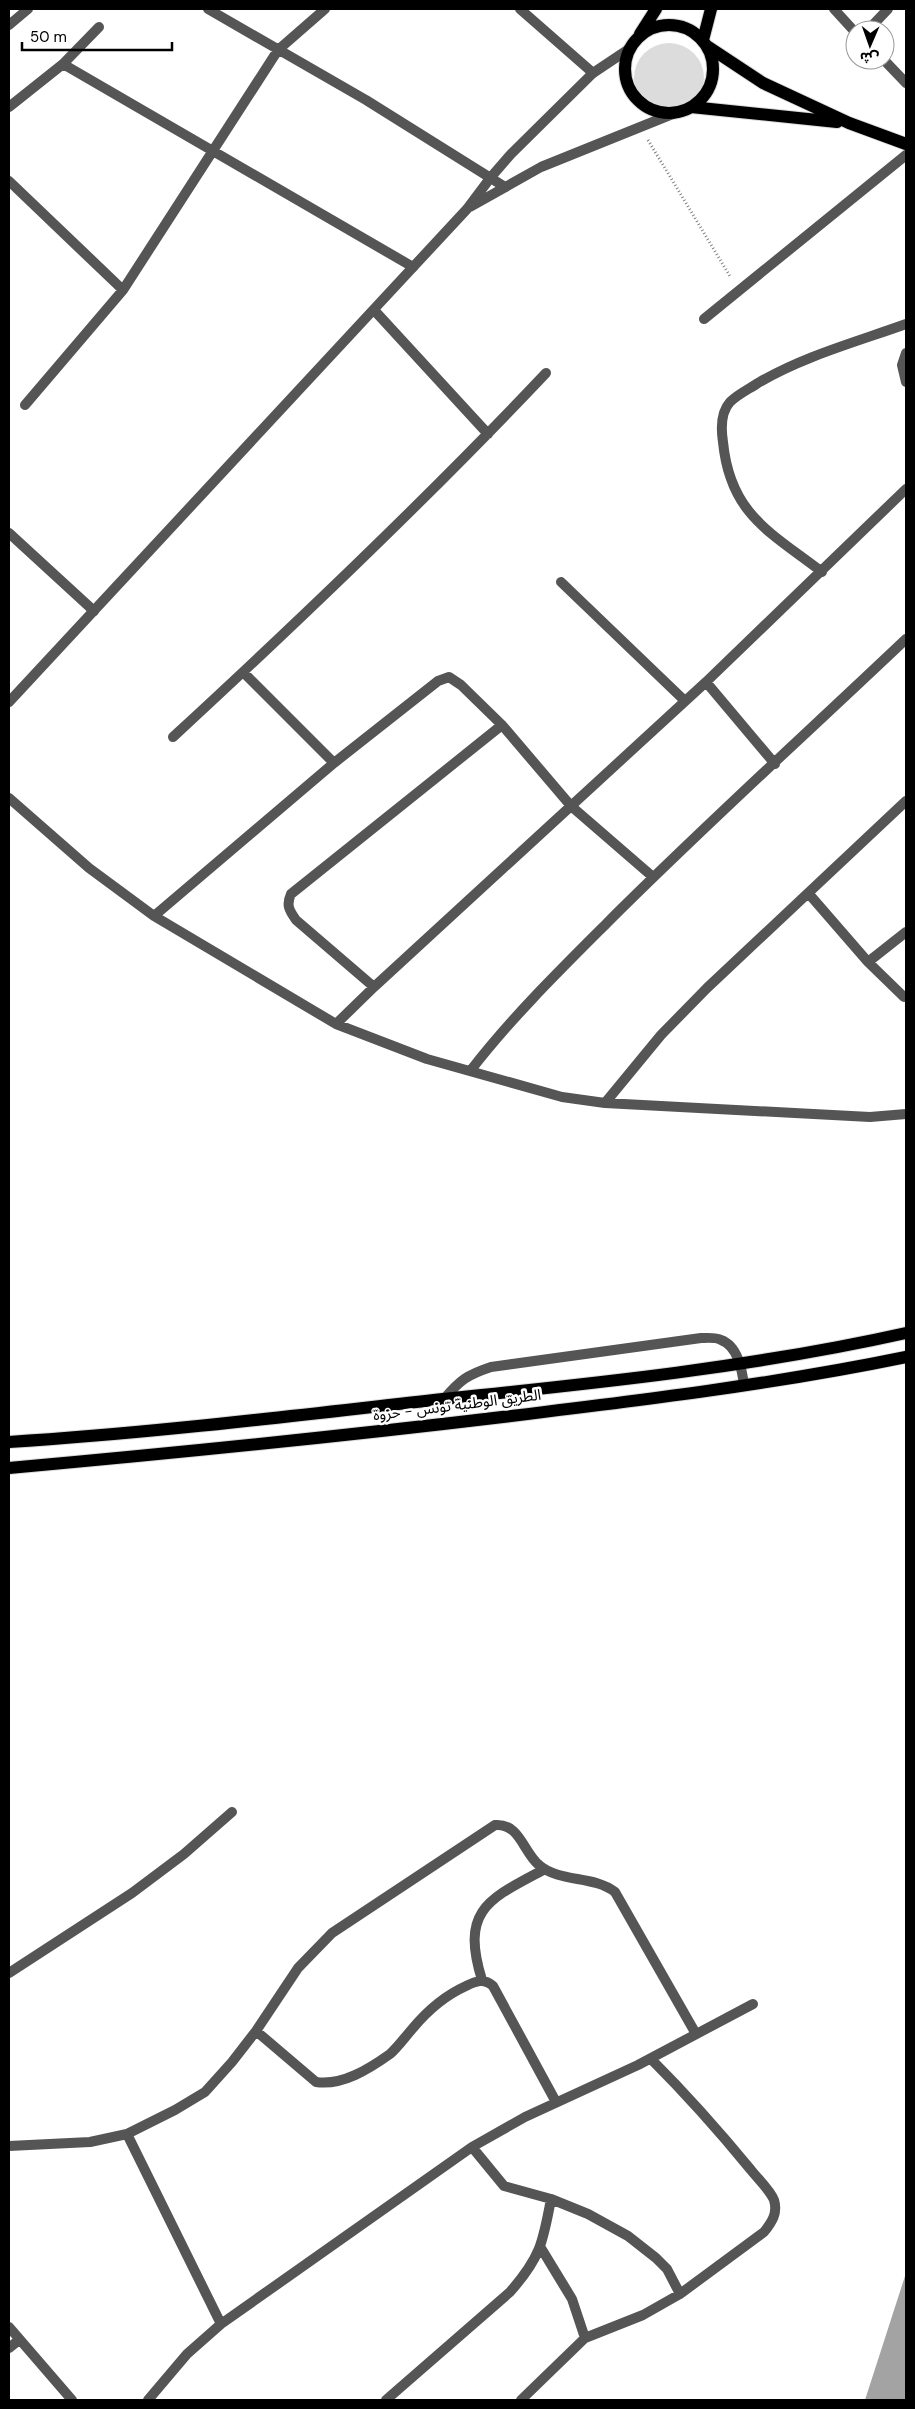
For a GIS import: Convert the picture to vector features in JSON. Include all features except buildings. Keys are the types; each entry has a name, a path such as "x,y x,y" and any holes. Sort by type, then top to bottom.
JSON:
{"main road":[{"path":"656,9 639,36 628,49 624,62 625,76 629,89 637,100 648,108 661,113 675,113 691,107 702,98 710,86 713,73 712,59 705,43 711,9"},
{"path":"639,36 654,27 672,24 683,27 763,83 849,123 906,144"},
{"path":"691,107 849,123"},
{"name":"الطريق الوطنية تونس - حزوة","path":"9,1442 155,1431 663,1376 804,1353 906,1333"},
{"name":"الطريق الوطنية تونس - حزوة","path":"9,1468 284,1442 696,1394 906,1358"},
{"path":"342,1411 346,1434"}],"street":[{"path":"9,25 28,9"},
{"path":"208,9 366,100 505,188"},
{"path":"25,405 122,290 278,50 325,9"},
{"path":"520,9 593,73"},
{"path":"834,9 845,21"},
{"path":"878,20 888,9"},
{"path":"9,107 63,64 99,28"},
{"path":"9,702 467,209 490,177 593,73 628,49"},
{"path":"63,64 413,267"},
{"path":"894,70 906,83"},
{"path":"467,209 540,167 675,113"},
{"path":"704,318 739,292 906,155"},
{"path":"9,181 122,290"},
{"path":"374,310 488,434"},
{"path":"822,572 754,520 738,499 726,463 722,430 723,414 730,402 777,372 813,357 906,324"},
{"path":"906,353 902,365 906,382"},
{"path":"173,737 243,672 488,434 546,373"},
{"path":"336,1024 706,682 906,490"},
{"path":"9,533 94,611"},
{"path":"561,582 685,701"},
{"path":"471,1070 497,1036 520,1011 653,876 775,764 906,639"},
{"path":"243,672 334,762"},
{"path":"154,916 334,762 438,681 445,678 453,679 461,685 502,725 571,806 653,876"},
{"path":"706,682 775,764"},
{"path":"374,987 296,920 289,910 288,902 292,894 502,725"},
{"path":"9,798 89,868 154,916 336,1024 427,1059 562,1097 605,1102 852,1117 906,1114"},
{"path":"605,1102 661,1035 688,1008 906,801"},
{"path":"809,894 868,962 904,998"},
{"path":"868,962 906,932"},
{"path":"444,1399 459,1381 471,1373 491,1367 701,1338 722,1340 730,1348 740,1363 744,1385"},
{"path":"9,1973 132,1893 184,1854 232,1812"},
{"path":"9,2146 90,2142 127,2134 175,2110 205,2092 256,2031 298,1968 332,1933 495,1824 501,1824 510,1828 521,1839 537,1864 545,1869 558,1875 607,1886 616,1892 696,2034"},
{"path":"482,1980 474,1949 476,1927 482,1912 490,1900 545,1869"},
{"path":"256,2031 316,2082 339,2081 354,2075 391,2053 437,2002 456,1990 475,1981 482,1980 493,1986 556,2102"},
{"path":"148,2400 187,2354 221,2324 472,2147 556,2102 651,2059 753,2004"},
{"path":"521,2400 585,2338 643,2315 680,2294 764,2232 772,2221 775,2212 774,2199 733,2147 651,2059"},
{"path":"127,2134 221,2324"},
{"path":"472,2147 504,2186 551,2199 588,2214 634,2240 667,2269 680,2294"},
{"path":"386,2400 510,2292 523,2277 541,2248 551,2199"},
{"path":"541,2248 572,2299 579,2314 585,2338"},
{"path":"9,2327 72,2400"},
{"path":"9,2348 19,2340"}],"path":[{"path":"640,128 739,292"}],"shaded area":[{"path":"669,43 682,46 694,53 701,65 704,78 701,91 694,103 682,110 669,113 656,110 644,103 637,91 634,78 637,65 644,53 656,46"},
{"path":"906,2273 906,2400 865,2400"}]}
